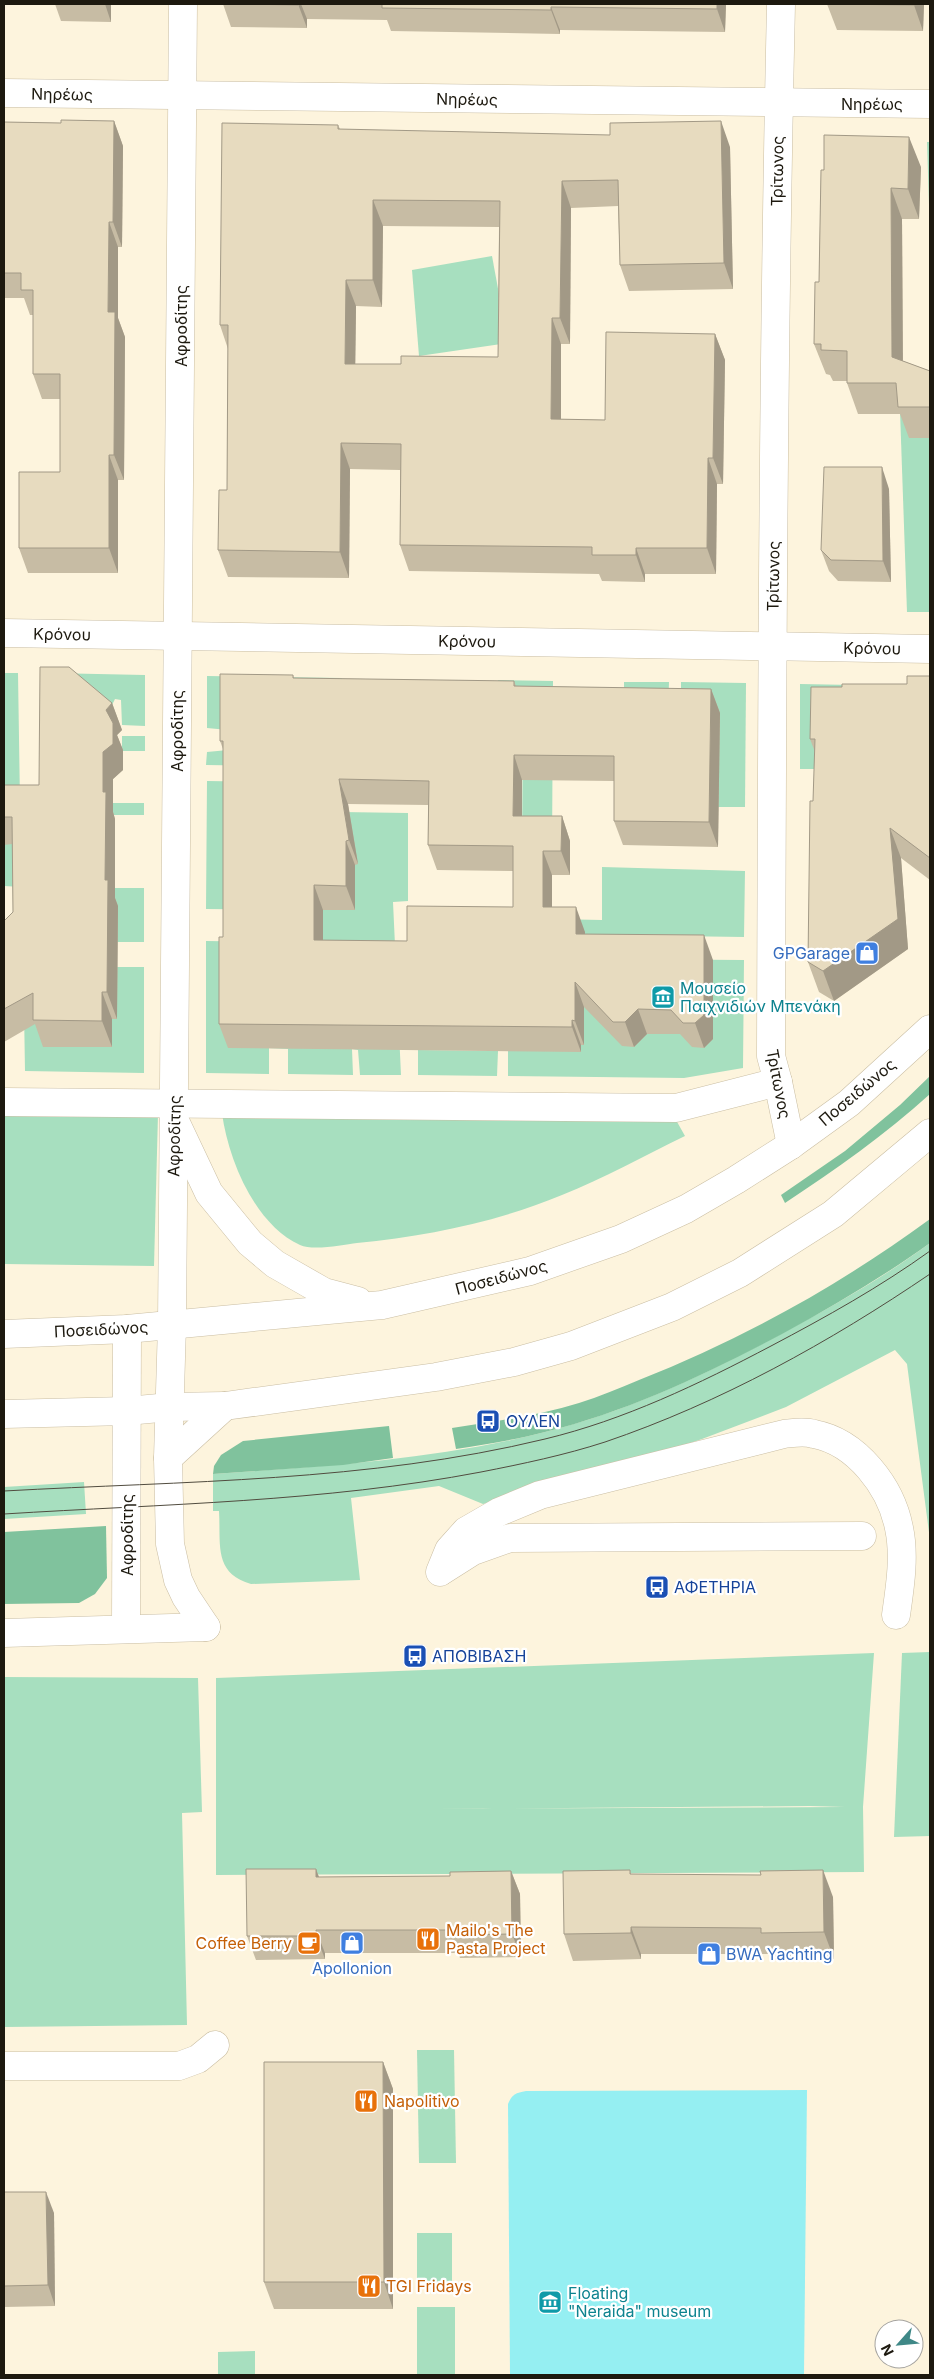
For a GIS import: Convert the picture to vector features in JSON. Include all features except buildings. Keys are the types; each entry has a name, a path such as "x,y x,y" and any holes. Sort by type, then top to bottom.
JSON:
{"main road":[{"name":"Αφροδίτης","path":"127,1329 126,1629 206,1627 186,1597 173,1562 170,1544 168,1458 172,1324 184,4"},
{"name":"Τρίτωνος","path":"781,4 778,102 772,646 771,1056 791,1145"},
{"name":"Νηρέως","path":"4,93 930,104"},
{"name":"Κρόνου","path":"4,633 930,649"},
{"name":"Ποσειδώνος","path":"4,1334 127,1329 382,1305 530,1271 621,1239 686,1209 791,1145 848,1103 930,1028"},
{"path":"4,1102 174,1112 676,1108 778,1082"},
{"path":"174,1112 210,1193 250,1244 275,1264 324,1292 352,1300 382,1305"},
{"path":"4,1414 225,1406 436,1377 514,1362 571,1346 672,1307 740,1273 833,1214 930,1133"},
{"path":"168,1458 225,1406"},
{"path":"862,1536 510,1538 473,1551 440,1572 450,1550 466,1532 499,1512 540,1495 784,1434 801,1432 815,1434 830,1440 858,1457 880,1482 888,1496 899,1527 901,1544 901,1582 896,1615"},
{"path":"4,1632 126,1629"},
{"path":"4,2066 179,2066 198,2059 215,2046"}],"green space":[{"path":"927,142 930,142 930,235"},
{"path":"492,256 508,343 419,356 412,270"},
{"path":"899,382 930,382 930,612 907,612"},
{"path":"4,673 18,673 20,803 144,803 144,815 113,815 113,888 144,888 144,942 113,942 113,967 144,967 144,1073 25,1071 22,887 4,886"},
{"path":"50,673 145,675 145,726 122,725 121,700 115,699 112,705"},
{"path":"207,676 342,678 341,812 408,813 408,901 393,902 401,1075 360,1075 358,1050 352,1049 353,1075 288,1074 288,1049 269,1048 269,1074 206,1073 206,941 264,942 295,910 206,909 207,781 274,782 274,766 206,765 207,752 228,750 228,730 207,728"},
{"path":"498,680 553,681 552,853 522,853 523,706 498,705"},
{"path":"624,682 669,682 668,713 624,712"},
{"path":"681,682 746,683 745,807 718,807 681,713"},
{"path":"800,684 853,685 821,769 800,769"},
{"path":"122,736 145,736 145,751 122,751"},
{"path":"602,867 745,871 744,937 602,935 603,959 744,960 743,1068 684,1078 508,1076 508,1051 581,1051 581,1045 584,1045 552,919 602,920"},
{"path":"418,1050 498,1051 497,1076 418,1075"},
{"path":"930,1076 930,1094 896,1124 785,1203 781,1195 845,1151 900,1105"},
{"path":"4,1110 158,1114 154,1266 4,1264"},
{"path":"222,1113 676,1120 685,1136 578,1188 512,1213 435,1232 312,1248 300,1245 284,1235 257,1207 237,1170 225,1131"},
{"path":"930,1219 930,1243 912,1256 820,1313 725,1363 637,1402 576,1423 501,1442 456,1449 452,1428 563,1408 602,1395 716,1347 826,1288"},
{"path":"930,1243 930,1540 907,1364 895,1350 786,1407 702,1439 661,1453 483,1504 439,1486 351,1498 360,1580 251,1584 230,1573 225,1565 220,1546 219,1511 213,1511 213,1474 338,1465 463,1449 545,1432 606,1414 665,1391 751,1350 856,1292"},
{"path":"389,1426 393,1458 343,1465 213,1474 214,1466 221,1455 243,1441"},
{"path":"84,1482 86,1514 4,1519 4,1487"},
{"path":"106,1526 107,1578 95,1594 79,1603 4,1604 4,1532"},
{"path":"930,1652 930,1836 894,1837 902,1653"},
{"path":"874,1653 863,1807 864,1872 216,1875 216,1678","holes":["810,1806 845,1807 431,1809"]},
{"path":"4,1677 198,1678 202,1812 182,1813 187,2025 4,2027"},
{"path":"417,2050 454,2050 456,2163 419,2163"},
{"path":"417,2233 452,2233 452,2286 417,2286"},
{"path":"417,2307 455,2307 455,2375 417,2375"},
{"path":"255,2351 255,2375 218,2375 218,2352"}],"water":[{"path":"807,2090 804,2375 510,2375 508,2104 513,2096 526,2091"}],"tram line":[{"path":"4,1491 344,1472 411,1464 545,1439 604,1422 661,1400 716,1374 832,1313 892,1277 930,1251"},
{"path":"4,1514 303,1496 363,1490 481,1472 559,1455 605,1442 648,1426 732,1390 814,1347 930,1274"}],"place":[{"name":"GPGarage","path":"867,953"},
{"name":"Μουσείο Παιχνιδιών Μπενάκη","path":"663,997"},
{"name":"ΟΥΛΕΝ","path":"488,1421"},
{"name":"ΑΦΕΤΗΡΙΑ","path":"657,1587"},
{"name":"ΑΠΟΒΙΒΑΣΗ","path":"415,1656"},
{"name":"Mailo's The Pasta Project","path":"428,1939"},
{"name":"Coffee Berry","path":"309,1943"},
{"name":"Apollonion","path":"352,1943"},
{"name":"BWA Yachting","path":"709,1954"},
{"name":"Napolitivo","path":"366,2101"},
{"name":"TGI Fridays","path":"369,2286"},
{"name":"Floating \"Neraida\" museum","path":"550,2302"}]}
